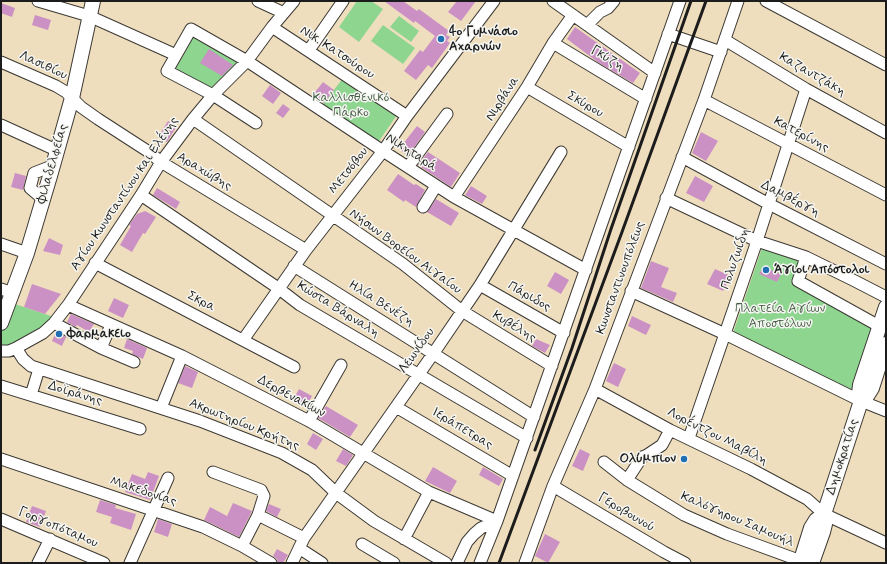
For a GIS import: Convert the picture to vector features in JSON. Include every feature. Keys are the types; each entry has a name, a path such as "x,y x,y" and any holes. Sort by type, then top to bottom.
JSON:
{"main road":[{"name":"Φιλαδελφείας","path":"1,323 7,291 27,253 72,98 93,1"},
{"name":"Δημοκρατίας","path":"804,562 811,528 816,520 824,514 861,401 859,393 860,385 886,307"},
{"name":"Δημοκρατίας","path":"861,401 868,396 872,388 886,344"}],"street":[{"path":"38,1 90,16 176,55"},
{"path":"258,1 284,13"},
{"name":"Αγίου Κωνσταντίνου και Ελένης","path":"1,350 9,351 16,348 43,332 54,323 68,305 141,195 161,162 193,119 213,95 247,61 272,27 294,1"},
{"path":"309,50 343,1"},
{"name":"Μετσόβου","path":"243,340 294,266 494,1"},
{"path":"553,1 655,73"},
{"path":"586,25 600,12 608,8 614,1"},
{"path":"480,563 498,521 680,1"},
{"name":"Κωνσταντινουπόλεως","path":"528,562 553,486 595,389 704,100 738,1"},
{"path":"766,1 886,65"},
{"name":"Νιρβάνα","path":"454,197 527,88 553,43 573,15"},
{"name":"Νικ. Κατσούρου","path":"272,27 407,116"},
{"name":"Νικηταρά","path":"213,95 167,71 191,29 247,61 454,197 586,270"},
{"path":"668,34 720,52"},
{"name":"Καζαντζάκη","path":"725,40 806,89 886,133"},
{"name":"Γκύζη","path":"553,43 646,99"},
{"name":"Λασιθίου","path":"1,62 56,86 72,98"},
{"name":"Σκύρου","path":"527,88 629,147"},
{"name":"Πολυζωίδη","path":"689,438 757,240 806,89"},
{"path":"213,95 256,123"},
{"name":"Αραχώβης","path":"72,98 98,119 149,152 161,162 306,250"},
{"name":"Κατερίνης","path":"704,100 886,195"},
{"path":"408,167 447,114"},
{"name":"Νήσων Βορείου Αιγαίου","path":"193,119 403,264 462,311"},
{"path":"1,124 56,150"},
{"name":"Λεωνίδου","path":"292,563 304,538 364,454 480,285 561,152"},
{"name":"Δαμβέργη","path":"682,157 769,204 886,264"},
{"path":"423,207 436,186"},
{"name":"Κώστα Βάρναλη","path":"141,195 278,288 300,305 527,438"},
{"path":"666,198 757,240 806,257 886,297"},
{"path":"1,244 27,253"},
{"path":"806,257 798,281 880,326"},
{"name":"Σκρα","path":"95,263 294,367"},
{"name":"Ηλία Βενέζη","path":"294,266 534,417"},
{"name":"Πάριδος","path":"480,285 564,333"},
{"path":"631,291 725,334 861,401 886,411"},
{"name":"Δερβενακίων","path":"68,305 182,356 309,421 429,492 498,521"},
{"name":"Κυβέλης","path":"462,311 552,366"},
{"path":"54,323 101,348 134,362"},
{"path":"101,348 112,325"},
{"name":"Ακρωτηρίου Κρήτης","path":"16,348 31,366 161,408 241,436 282,453 312,470 336,493 374,522 446,563"},
{"path":"161,408 182,356"},
{"path":"309,421 341,365"},
{"path":"31,395 39,368"},
{"name":"Δοϊράνης","path":"1,386 140,429"},
{"name":"Λορέντζου Μαβίλη","path":"595,389 670,430 751,469 807,499 824,514 886,543"},
{"name":"Ιεράπετρας","path":"396,406 513,476"},
{"path":"627,480 642,457 662,445 670,430"},
{"name":"Μακεδονίας","path":"1,459 203,526 271,563"},
{"name":"Καλόγηρου Σαμουήλ","path":"604,462 627,480 670,507 697,521 804,562"},
{"path":"213,472 261,490 264,496 258,515 242,546"},
{"path":"130,563 168,478"},
{"name":"Γεροβουνού","path":"553,486 685,563"},
{"path":"404,539 429,492"},
{"path":"258,515 304,538"},
{"name":"Γοργοπόταμου","path":"1,518 104,563"},
{"path":"458,563 467,542 474,534 481,528 498,521"},
{"path":"38,563 50,539"},
{"path":"362,544 394,563"},
{"path":"299,548 322,563"}],"green space":[{"path":"357,1 371,1 383,9 359,42 339,27"},
{"path":"399,16 419,31 411,42 390,27"},
{"path":"383,25 415,48 403,64 371,41"},
{"path":"196,29 243,56 213,91 174,71"},
{"name":"Καλλισθενικό Πάρκο","path":"343,78 397,115 377,144 321,107"},
{"name":"Πλατεία Αγίων Αποστόλων","path":"762,248 801,261 791,282 873,327 852,391 733,333"},
{"path":"12,303 54,317 39,332 14,346 1,347 1,334"}],"building":[{"name":"4ο Γυμνάσιο Αχαρνών","path":"384,1 403,1 417,11 419,9 449,31 446,35 450,37 447,41 450,43 432,68 428,65 416,80 404,71 420,50 423,52 435,36"},
{"path":"457,1 476,1 461,21 448,12"},
{"path":"1,3 15,8 12,17 1,13"},
{"path":"35,15 51,20 48,30 32,25"},
{"path":"575,27 640,73 633,83 599,63 567,39"},
{"path":"209,49 233,65 222,76 200,63"},
{"path":"323,82 334,90 324,103 312,96"},
{"path":"270,85 281,93 273,104 262,96"},
{"path":"283,104 290,109 283,118 276,113"},
{"path":"168,121 177,126 167,142 158,137"},
{"path":"417,126 425,132 408,156 399,149"},
{"path":"701,132 718,141 706,161 692,153"},
{"path":"428,152 460,173 451,187 418,165"},
{"path":"15,173 26,176 23,190 11,187"},
{"path":"398,174 414,185 416,184 425,190 416,207 405,200 404,202 387,190"},
{"path":"695,176 713,186 704,202 686,193"},
{"path":"471,186 487,196 482,204 465,195"},
{"path":"157,188 180,202 176,209 153,195"},
{"path":"436,199 459,213 451,226 427,212"},
{"path":"145,211 156,217 145,234 143,233 132,252 120,245 131,226 129,225 137,214"},
{"path":"49,238 63,245 60,255 43,251"},
{"path":"651,261 669,268 661,287 677,293 673,302 641,288"},
{"name":"Άγιοι Απόστολοι","path":"763,267 781,274 777,282 759,274"},
{"path":"715,269 731,276 723,291 707,284"},
{"path":"555,272 569,280 561,294 547,286"},
{"path":"32,284 61,294 45,314 24,307"},
{"path":"114,298 129,305 123,318 108,311"},
{"path":"71,314 94,324 89,332 77,325 76,327 67,322"},
{"path":"632,316 651,325 646,335 628,326"},
{"path":"56,332 66,337 62,346 52,341"},
{"path":"127,339 147,348 143,359 132,354 133,351 124,348"},
{"path":"536,339 550,345 545,353 532,346"},
{"path":"614,363 626,369 618,387 606,381"},
{"path":"185,366 198,372 192,388 178,383"},
{"path":"299,389 312,396 306,407 293,400"},
{"path":"326,406 358,425 350,437 318,418"},
{"path":"313,433 323,439 316,450 307,444"},
{"path":"343,449 353,455 346,466 336,461"},
{"path":"580,449 590,454 583,471 572,466"},
{"path":"433,467 457,481 450,493 425,481"},
{"path":"483,467 503,479 499,486 479,475"},
{"path":"148,472 159,476 150,500 125,492 132,474 145,479"},
{"path":"100,500 116,505 115,508 136,514 131,530 110,523 112,517 96,512"},
{"path":"233,503 252,511 239,537 204,520 210,507 227,516"},
{"path":"269,504 281,509 277,517 266,511"},
{"path":"32,506 46,511 40,527 26,522"},
{"path":"158,519 172,524 168,537 154,532"},
{"path":"545,534 560,542 548,563 535,556"},
{"path":"277,549 288,555 283,563 278,563 277,559 273,556"}],"railway":[{"path":"535,450 572,348 611,229 691,1"},
{"path":"499,563 706,1"}],"place":[{"name":"4ο Γυμνάσιο Αχαρνών","path":"441,39"},
{"name":"Άγιοι Απόστολοι","path":"766,270"},
{"name":"Φαρμακειο","path":"59,334"},
{"name":"Ολύμπιον","path":"684,459"}]}
